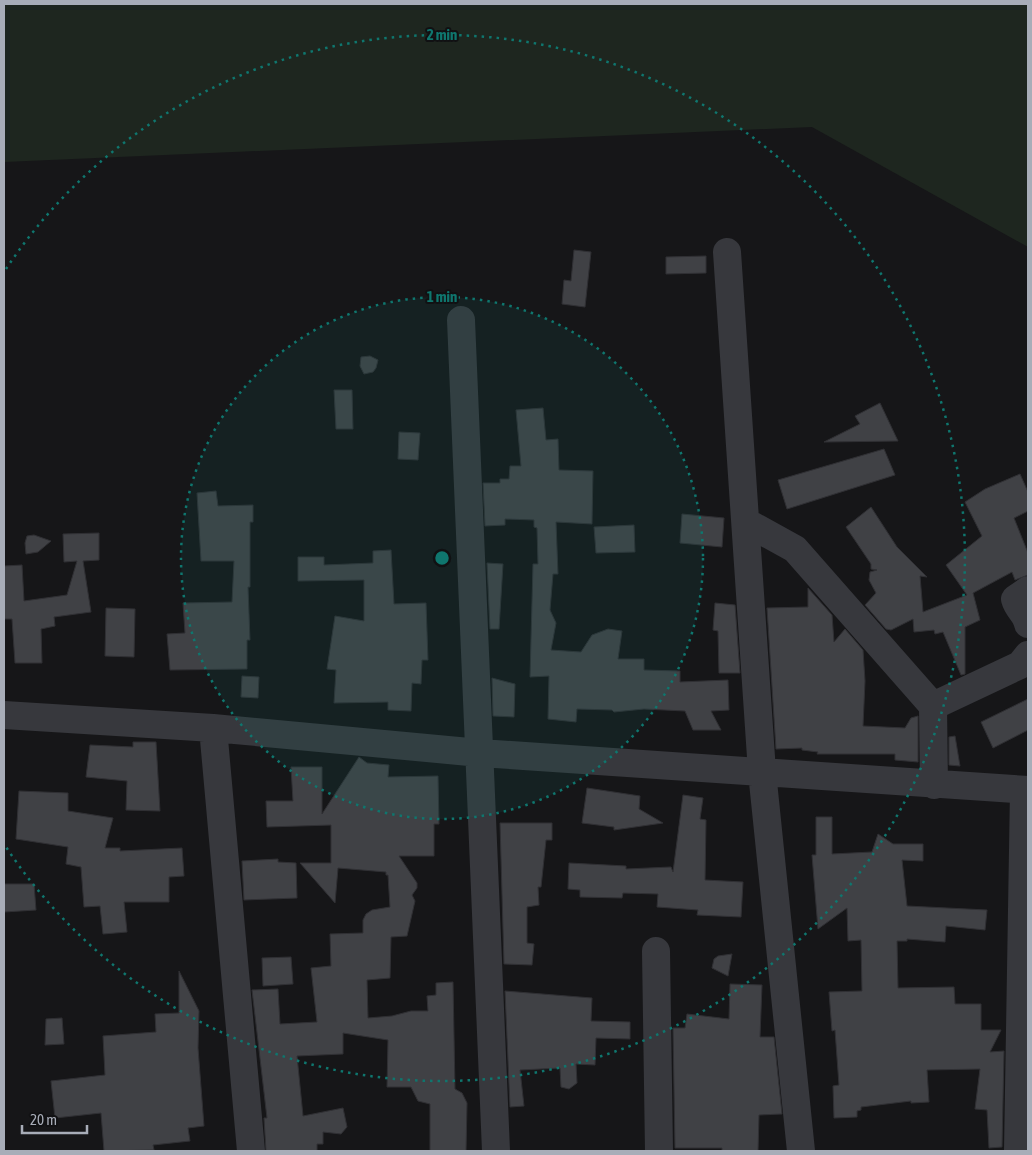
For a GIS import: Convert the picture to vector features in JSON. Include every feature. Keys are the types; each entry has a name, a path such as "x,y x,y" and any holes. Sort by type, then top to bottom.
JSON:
{"street":[{"path":"727,252 762,772 801,1151"},
{"path":"461,320 496,1151"},
{"path":"746,522 795,549 933,706 934,785"},
{"path":"1028,590 1014,599 1017,609 1026,616 1028,624"},
{"path":"933,706 1020,665 1028,656"},
{"path":"4,715 214,728 480,753 1026,790 1018,1151"},
{"path":"214,728 252,1151"},
{"path":"656,951 659,1151"}],"shaded area":[{"path":"4,4 1028,4 1028,247 812,127 4,162"}],"building":[{"path":"574,250 591,252 585,307 562,304 564,280 571,281"},
{"path":"706,256 706,273 666,274 666,257"},
{"path":"370,356 378,360 376,368 373,372 364,374 360,366 361,357"},
{"path":"334,390 352,390 353,429 336,429"},
{"path":"880,403 898,441 824,442 860,424 855,416"},
{"path":"543,408 546,440 558,439 559,470 593,471 592,524 556,522 558,574 553,574 550,610 556,623 551,650 581,652 592,635 608,629 622,631 618,659 644,659 644,670 680,671 680,682 728,680 729,710 711,711 721,730 693,730 685,711 644,709 614,712 612,710 577,709 576,722 548,719 549,676 530,677 533,564 538,564 537,528 534,527 534,520 505,519 505,525 485,526 483,483 500,483 500,479 509,479 510,466 521,466 516,410"},
{"path":"399,432 420,433 418,460 398,459"},
{"path":"884,449 895,475 787,509 778,480"},
{"path":"1020,474 1028,492 1028,511 1014,518 1028,553 1028,575 1015,580 1012,572 973,593 980,620 965,627 965,674 961,675 943,632 935,634 934,630 914,632 913,619 891,630 886,629 865,605 876,593 869,580 870,572 877,570 871,569 871,564 846,527 871,507 897,547 927,577 920,576 923,612 967,595 946,565 982,536 965,502 985,489"},
{"path":"216,491 218,506 253,505 253,522 250,522 250,587 248,587 250,640 247,640 247,669 170,670 167,634 185,633 183,603 232,602 234,561 201,561 197,493"},
{"path":"682,514 724,518 722,547 680,543"},
{"path":"634,525 635,552 596,553 594,527"},
{"path":"99,533 99,560 83,561 91,612 54,617 55,626 41,629 42,663 15,663 12,619 4,619 4,566 22,565 24,601 67,595 77,561 64,562 63,534"},
{"path":"34,535 51,541 38,552 26,554 25,543 27,536"},
{"path":"391,550 394,604 426,603 428,660 422,660 421,684 412,683 411,711 388,710 388,702 334,703 336,670 327,669 335,616 364,621 364,580 298,581 298,557 324,557 324,565 373,563 373,551"},
{"path":"487,563 503,564 499,629 490,629"},
{"path":"808,588 832,615 834,642 845,629 863,650 865,681 863,726 905,728 911,718 918,716 918,762 895,760 895,754 817,754 818,752 802,750 802,748 776,749 767,608 808,607"},
{"path":"715,603 735,605 740,673 719,673 718,631 713,630"},
{"path":"106,608 135,609 134,657 105,656"},
{"path":"242,676 259,677 258,698 241,697"},
{"path":"492,678 515,684 514,717 493,716"},
{"path":"1028,699 1028,730 993,748 981,722"},
{"path":"955,736 960,766 949,765 949,737"},
{"path":"133,742 156,742 160,811 126,810 127,781 86,777 90,745 133,747"},
{"path":"359,757 367,763 389,765 388,777 438,776 439,824 434,824 434,856 399,856 417,883 417,888 412,895 415,901 407,936 391,937 390,978 367,980 368,1018 392,1016 411,1011 428,1011 427,996 436,995 436,983 453,982 455,1089 462,1093 467,1103 466,1151 430,1151 430,1104 418,1101 411,1087 387,1087 388,1040 343,1033 343,1054 297,1056 303,1116 343,1108 347,1127 341,1134 323,1132 323,1144 317,1144 317,1151 266,1151 264,1118 267,1118 252,990 278,989 280,1024 317,1022 311,968 331,966 330,934 363,933 363,920 366,914 372,910 390,907 388,875 386,875 386,872 338,868 335,903 300,863 331,863 331,825 267,827 266,801 293,801 291,767 322,767 322,814"},
{"path":"587,788 640,796 639,809 663,823 614,830 614,827 582,823"},
{"path":"19,791 68,793 68,811 113,818 105,848 120,848 120,851 182,848 184,876 169,877 169,902 124,902 127,932 103,934 100,906 84,907 81,867 66,864 68,847 16,839"},
{"path":"683,795 703,798 700,819 706,820 705,880 743,882 741,917 697,915 698,910 657,907 658,894 623,893 622,898 580,897 580,890 568,889 569,863 626,866 626,869 671,867 673,872"},
{"path":"816,817 832,817 832,854 872,852 878,834 893,844 923,844 923,861 902,860 907,906 987,910 985,930 946,926 945,942 907,939 907,941 897,941 898,988 954,987 955,1004 981,1004 981,1030 1001,1030 990,1052 1004,1051 1002,1147 989,1148 987,1110 975,1109 980,1069 927,1070 929,1102 911,1103 911,1101 861,1107 861,1110 857,1111 857,1117 834,1118 833,1086 839,1085 835,1030 832,1031 829,992 862,991 861,940 848,941 847,908 818,929 812,855 816,855"},
{"path":"500,823 552,823 552,840 546,840 541,887 538,887 539,905 527,907 527,943 534,944 532,965 504,964"},
{"path":"278,859 278,862 296,863 297,898 244,900 242,861"},
{"path":"4,884 34,884 36,910 4,912"},
{"path":"732,954 728,976 712,968 714,959 718,956"},
{"path":"291,957 293,984 263,986 262,958"},
{"path":"179,971 199,1011 198,1048 204,1126 188,1128 190,1141 153,1145 154,1150 104,1151 101,1113 55,1118 51,1081 105,1075 103,1036 156,1032 155,1014 179,1013"},
{"path":"730,984 762,985 760,1037 774,1037 782,1114 759,1115 758,1151 722,1151 722,1148 675,1148 673,1028 685,1028 687,1014 729,1019"},
{"path":"505,991 592,998 591,1021 630,1022 630,1039 596,1038 595,1065 576,1064 577,1083 569,1089 561,1087 560,1068 520,1070 524,1106 510,1107"},
{"path":"62,1018 64,1044 45,1045 46,1019"}]}
